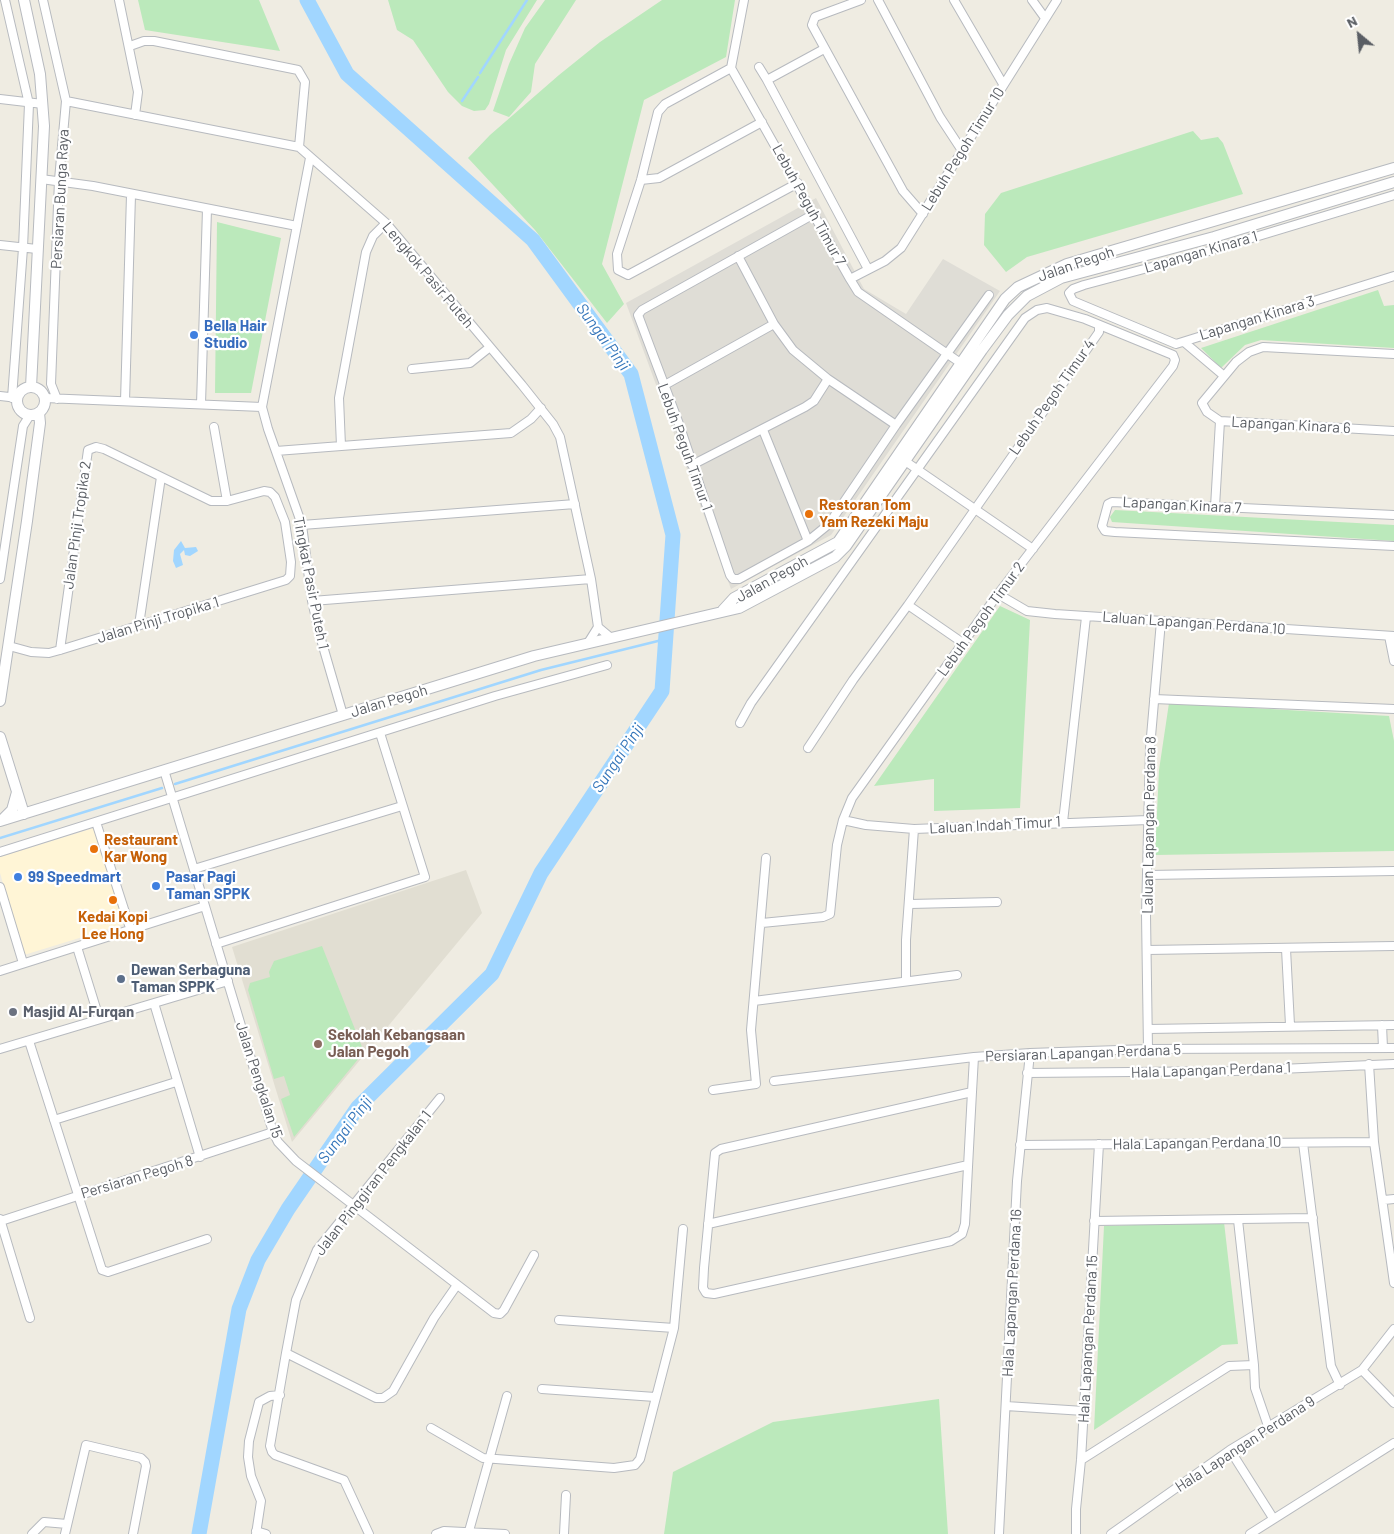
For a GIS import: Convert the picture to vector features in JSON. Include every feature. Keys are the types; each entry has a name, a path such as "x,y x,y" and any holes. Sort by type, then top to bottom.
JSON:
{"street":[{"path":"0,701 10,646 40,423 34,414 20,410 15,398 29,104 4,11 5,0"},
{"name":"Persiaran Bunga Raya","path":"24,0 40,74 43,104 31,388"},
{"name":"Persiaran Bunga Raya","path":"43,0 66,101 59,180 51,384 57,399"},
{"path":"119,0 138,92 135,115"},
{"path":"744,0 731,68 661,108 658,112 641,180 617,254 618,270 628,275 798,183"},
{"path":"861,0 815,17 812,20 824,49 904,191 923,214"},
{"path":"878,0 940,116 961,149"},
{"path":"954,0 1003,84"},
{"path":"1032,0 1046,18"},
{"name":"Lebuh Pegoh Timur 10","path":"850,279 885,260 901,248 961,149 1057,0"},
{"path":"66,101 299,147 304,82 298,70 154,41 144,41 130,46"},
{"path":"767,80 824,49"},
{"path":"759,67 868,269"},
{"name":"Lebuh Peguh Timur 7","path":"731,68 798,183 858,292 962,364"},
{"path":"0,99 29,104 43,104"},
{"path":"641,180 659,178 762,122"},
{"name":"Lengkok Pasir Puteh","path":"299,147 386,223 541,408 560,437 575,504 598,627"},
{"name":"Tingkat Pasir Puteh 1","path":"310,158 262,407 302,525 312,601 343,715"},
{"name":"Jalan Pegoh","path":"1,821 534,656 723,610 734,598 838,542 1006,299 1018,287 1052,270 1394,168"},
{"path":"41,179 59,180 297,226"},
{"path":"723,610 738,608 835,557 846,546 982,350 1017,304 1027,296 1062,278 1214,237 1394,182"},
{"name":"Lapangan Kinara 1","path":"1122,322 1073,301 1069,293 1084,285 1188,257 1394,194"},
{"path":"125,401 132,195"},
{"path":"201,404 207,209"},
{"path":"814,214 738,256 774,324 793,350 828,379 896,424"},
{"path":"341,446 339,398 366,252 373,236 386,223"},
{"path":"0,245 37,249"},
{"name":"Lebuh Peguh Timur 1","path":"738,256 642,310 638,315 730,576 733,579 739,579 808,541"},
{"name":"Lapangan Kinara 3","path":"1122,322 1176,344 1394,276"},
{"path":"763,430 808,541 824,529 834,518 896,424 989,295"},
{"name":"Lebuh Pegoh Timur 4","path":"740,723 751,703 1025,318 1037,310 1047,308 1084,319 1099,327 1099,332 974,508 908,605 853,680 808,748"},
{"path":"663,386 774,324"},
{"name":"Lebuh Pegoh Timur 2","path":"762,923 823,917 830,914 837,845 843,820 852,798 998,594 1175,360 1173,355 1099,327"},
{"path":"1184,342 1224,376"},
{"path":"412,369 470,363 490,347"},
{"name":"Lapangan Kinara 6","path":"1394,354 1263,348 1249,352 1224,376 1202,403 1207,412 1220,421 1394,431"},
{"path":"958,384 962,364 982,350"},
{"path":"692,465 763,430 814,401 828,379"},
{"path":"0,396 15,398 25,389 31,388 40,390 45,398 45,404 23,426 0,580"},
{"path":"45,398 262,407"},
{"path":"276,450 511,433 531,419 541,408"},
{"path":"1215,507 1220,421"},
{"path":"139,626 161,477 211,501 227,500 214,428"},
{"path":"909,437 904,451 905,461 1033,549"},
{"name":"Jalan Pinji Tropika 2","path":"60,650 88,450 96,447 104,449 161,477"},
{"path":"882,476 894,464 905,461"},
{"name":"Jalan Pinji Tropika 1","path":"10,646 31,652 50,653 286,580 290,576 291,562 285,522 270,492 264,490 227,500"},
{"name":"Lapangan Kinara 7","path":"1394,515 1112,502 1108,504 1102,526 1103,530 1115,532 1394,546"},
{"path":"302,525 575,504"},
{"path":"312,601 590,579"},
{"name":"Laluan Lapangan Perdana 10","path":"998,594 1027,611 1086,617 1391,636"},
{"path":"908,605 963,643"},
{"path":"1064,822 1086,617"},
{"name":"Laluan Lapangan Perdana 8","path":"1148,1049 1148,820 1160,621"},
{"path":"588,643 598,627 612,637"},
{"path":"1391,636 1394,661"},
{"name":"Jalan Pegoh","path":"0,852 551,679 607,665"},
{"path":"1154,698 1394,709"},
{"path":"216,944 425,877 380,733"},
{"path":"0,737 24,814"},
{"name":"Jalan Pengkalan 15","path":"164,770 273,1132 278,1142 296,1161 494,1313 500,1314 534,1255"},
{"path":"18,793 42,808"},
{"path":"1,821 12,810 18,793"},
{"path":"194,869 402,806"},
{"name":"Laluan Indah Timur 1","path":"843,820 914,829 1148,820"},
{"path":"96,822 131,930"},
{"path":"906,981 906,940 914,829"},
{"path":"713,1090 756,1084 751,1030 762,923 766,858"},
{"path":"1148,875 1394,871"},
{"path":"0,887 23,963"},
{"path":"910,904 997,902"},
{"path":"0,970 205,906"},
{"path":"1147,950 1394,946"},
{"path":"77,947 99,1018"},
{"path":"1286,949 1290,1025"},
{"path":"754,1001 957,975"},
{"path":"0,1049 228,981"},
{"path":"154,1003 200,1158"},
{"path":"1382,1025 1383,1048"},
{"path":"1148,1028 1394,1025"},
{"path":"29,1041 104,1271 207,1239"},
{"name":"Persiaran Lapangan Perdana 5","path":"774,1082 974,1057 1030,1053 1148,1049 1394,1048"},
{"name":"Hala Lapangan Perdana 16","path":"999,1534 1020,1145 1030,1053"},
{"path":"972,1092 721,1149 715,1153 703,1288 706,1293 714,1294 951,1241 962,1234 965,1224 974,1057"},
{"path":"1369,1064 1374,1142 1384,1200 1394,1284"},
{"name":"Hala Lapangan Perdana 1","path":"1027,1073 1234,1071 1394,1064"},
{"path":"54,1120 176,1082"},
{"name":"Jalan Pinggiran Pengkalan 1","path":"369,1534 344,1480 275,1456 270,1446 296,1300 317,1250 440,1098"},
{"name":"Persiaran Pegoh 8","path":"0,1220 200,1158 273,1132"},
{"path":"1303,1142 1331,1366 1340,1385"},
{"name":"Hala Lapangan Perdana 10","path":"1020,1145 1374,1142"},
{"name":"Hala Lapangan Perdana 15","path":"1076,1534 1098,1144"},
{"path":"708,1224 968,1165"},
{"path":"1384,1200 1394,1199"},
{"path":"1094,1221 1313,1218"},
{"path":"0,1220 3,1241 30,1318"},
{"path":"1238,1220 1254,1364 1254,1388 1268,1426"},
{"path":"431,1428 483,1458 614,1468 635,1465 640,1459 674,1328 682,1229"},
{"path":"286,1353 376,1398 383,1398 393,1391 434,1318 458,1285"},
{"path":"559,1320 674,1328"},
{"name":"Hala Lapangan Perdana 9","path":"1111,1534 1230,1450 1362,1370 1394,1329"},
{"path":"1081,1460 1229,1366 1254,1364"},
{"path":"1362,1370 1394,1402"},
{"path":"542,1389 655,1397"},
{"path":"266,1534 256,1532 261,1501 251,1476 248,1441 259,1402 270,1396 280,1395"},
{"path":"469,1531 507,1396"},
{"path":"1006,1406 1084,1411"},
{"path":"1250,1534 1394,1443"},
{"path":"66,1534 86,1446 141,1458 145,1462 146,1466 133,1534"},
{"path":"1230,1450 1274,1518"},
{"path":"564,1534 566,1494"},
{"path":"32,1534 44,1522 67,1524"},
{"path":"436,1534 444,1531 505,1534"}],"shaded area":[{"path":"816,198 864,289 906,314 943,259 1000,291 831,535 731,589 626,303"},
{"path":"94,828 125,924 24,955 0,873 0,857"},
{"name":"Sekolah Kebangsaan Jalan Pegoh","path":"466,870 482,913 292,1142 232,947"}],"green space":[{"path":"138,0 259,0 280,51 145,30"},
{"path":"388,0 537,0 506,50 489,104 485,110 474,111 462,106 448,92 413,40 397,30"},
{"path":"545,0 576,0 535,64 531,92 509,117 493,111 509,64 525,28"},
{"path":"662,0 735,0 726,57 644,100 602,264 624,304 607,323 535,230 468,158 490,135 559,75 600,42"},
{"path":"1193,131 1201,140 1218,137 1223,143 1243,194 1027,257 1006,272 984,245 985,214 1001,193"},
{"path":"217,222 281,238 251,393 215,393"},
{"path":"1378,290 1384,306 1394,305 1394,348 1261,340 1245,345 1221,368 1201,348"},
{"path":"1115,510 1394,525 1394,541 1112,522 1110,517"},
{"path":"1000,606 1030,620 1020,808 934,811 934,779 874,786"},
{"path":"1169,703 1389,716 1394,741 1394,851 1155,855 1159,770"},
{"path":"322,946 364,1052 294,1137 281,1099 290,1095 284,1076 274,1079 248,990 250,983 270,977 269,972 274,961"},
{"path":"1224,1222 1238,1344 1222,1345 1094,1430 1104,1226"},
{"path":"939,1399 948,1534 664,1534 673,1472 773,1422"}],"water":[{"path":"181,541 185,548 196,547 198,551 190,556 185,555 184,550 180,554 183,565 176,568 173,561 174,550"}],"waterway":[{"name":"Sungai Pinji","path":"199,1534 239,1309 258,1260 288,1209 358,1107 492,974 541,873 662,691 673,535 631,374 533,240 347,74 307,0"},
{"path":"480,73 527,0"},
{"path":"462,101 478,77"},
{"path":"175,784 541,670 666,639"},
{"path":"0,838 162,788"}],"place":[{"name":"Bella Hair Studio","path":"194,335"},
{"name":"Restoran Tom Yam Rezeki Maju","path":"809,514"},
{"name":"Restaurant Kar Wong","path":"94,849"},
{"name":"99 Speedmart","path":"18,877"},
{"name":"Pasar Pagi Taman SPPK","path":"156,886"},
{"name":"Kedai Kopi Lee Hong","path":"113,900"},
{"name":"Dewan Serbaguna Taman SPPK","path":"121,979"},
{"name":"Masjid Al-Furqan","path":"13,1012"},
{"name":"Sekolah Kebangsaan Jalan Pegoh","path":"318,1044"}]}
